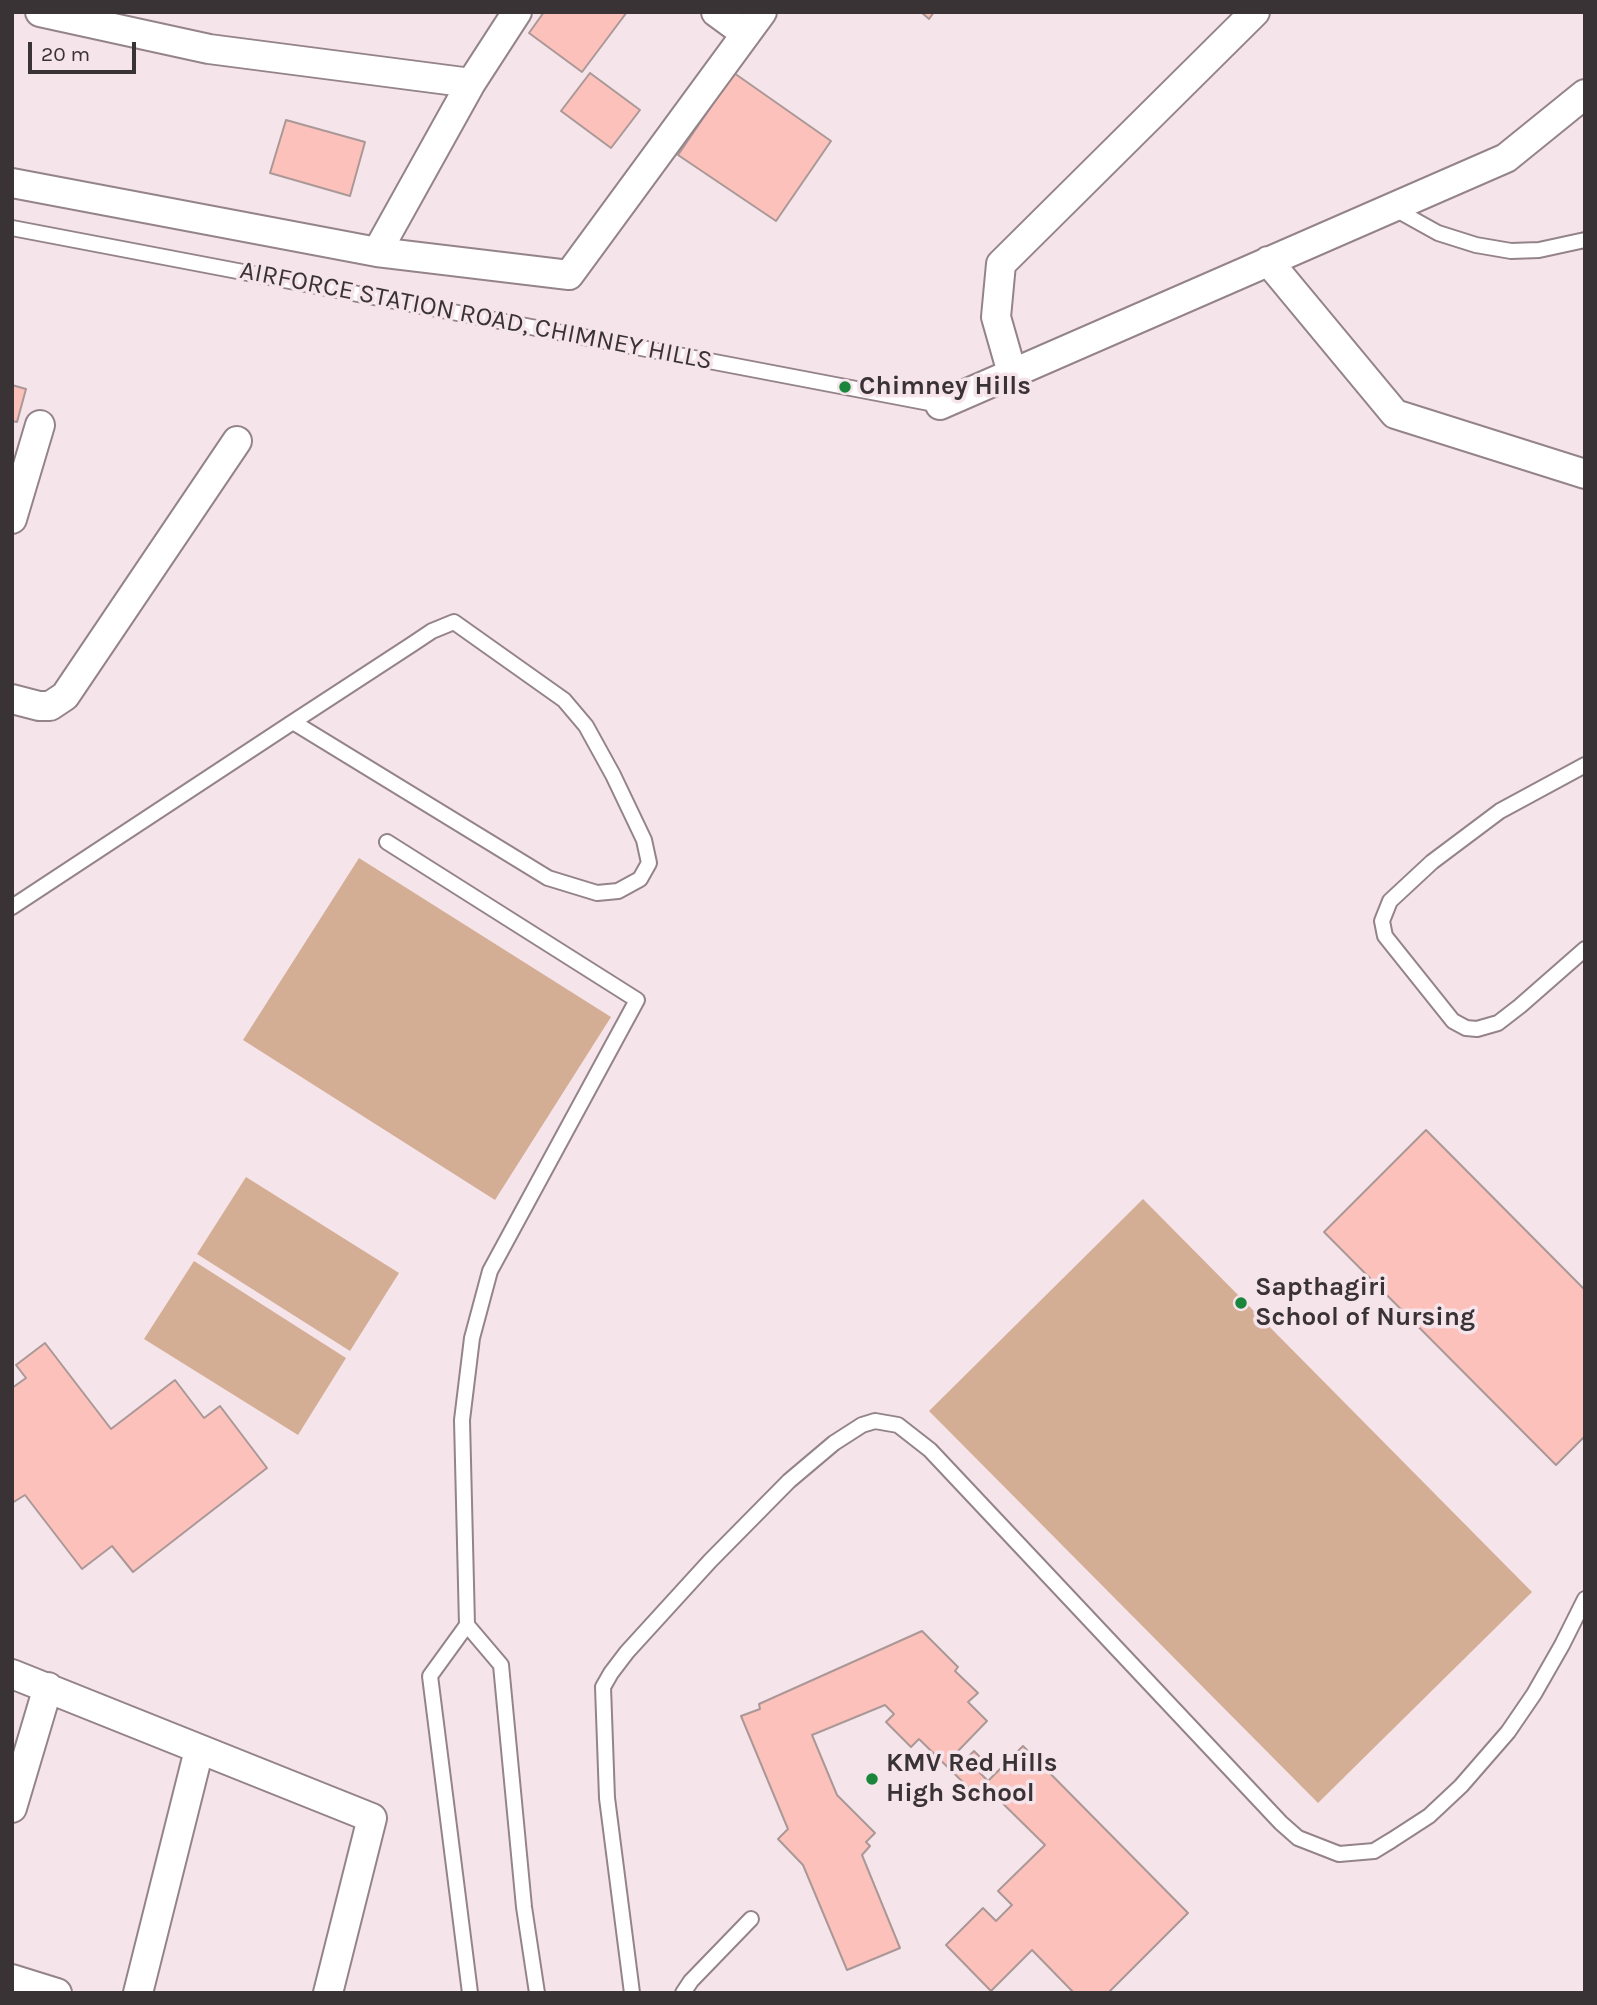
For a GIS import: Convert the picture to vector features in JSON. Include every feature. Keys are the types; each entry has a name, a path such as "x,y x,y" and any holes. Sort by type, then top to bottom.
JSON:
{"street":[{"path":"40,12 209,49 471,83"},
{"path":"377,252 471,83 517,12"},
{"path":"12,183 377,252 569,275 754,23 716,12"},
{"path":"1012,373 996,317 1001,264 1255,12"},
{"path":"940,405 1506,158 1585,94"},
{"path":"1268,261 1395,414 1585,474"},
{"path":"12,519 40,425"},
{"path":"12,699 50,706 65,696 237,441"},
{"path":"12,1674 372,1818 328,1993"},
{"path":"12,1808 48,1687"},
{"path":"138,1993 199,1750"},
{"path":"12,1979 57,1993"}],"lane":[{"path":"1392,207 1438,233 1476,245 1511,251 1539,250 1585,240"},
{"name":"AIRFORCE STATION ROAD, CHIMNEY HILLS","path":"12,228 940,405"},
{"path":"12,907 293,722 432,631 454,622 564,700 586,726 639,829 649,863 640,879 618,891 597,893 548,878 293,722"},
{"path":"1585,765 1500,811 1432,862 1390,901 1381,921 1385,936 1453,1021 1466,1028 1477,1029 1498,1023 1585,949"},
{"path":"387,842 637,1000 490,1271 472,1338 462,1420 467,1625 430,1676 470,1993"},
{"path":"632,1993 607,1798 603,1687 627,1652 710,1561 789,1481 834,1443 862,1425 875,1421 898,1425 930,1450 1280,1823 1298,1838 1339,1854 1374,1851 1429,1816 1461,1786 1508,1732 1534,1693 1585,1599"},
{"path":"467,1625 501,1665 524,1907 537,1993"},
{"path":"683,1993 691,1981 751,1919"}],"shaded area":[{"path":"359,858 611,1017 495,1200 243,1040"},
{"path":"246,1177 399,1273 350,1351 197,1254"},
{"path":"1143,1199 1532,1592 1318,1803 929,1411"},
{"path":"194,1261 346,1358 298,1435 144,1339"}],"building":[{"path":"544,12 627,12 582,72 529,33"},
{"path":"921,12 934,12 929,19"},
{"path":"590,73 640,110 611,148 561,111"},
{"path":"734,73 831,141 776,221 678,155"},
{"path":"286,120 365,142 350,196 270,173"},
{"path":"12,385 26,389 17,422 12,421"},
{"path":"1426,1130 1585,1290 1585,1436 1556,1465 1324,1232"},
{"path":"45,1343 111,1429 175,1380 204,1418 220,1406 267,1468 133,1572 112,1546 82,1569 25,1495 12,1503 12,1388 26,1378 16,1365"},
{"path":"922,1631 958,1667 955,1671 978,1693 968,1702 987,1721 958,1751 966,1759 974,1751 988,1765 980,1773 988,1781 1023,1746 1188,1913 1108,1993 1074,1993 1032,1950 991,1991 946,1945 983,1908 996,1921 1012,1905 998,1891 1045,1845 984,1785 975,1794 919,1739 911,1747 886,1722 894,1714 885,1705 812,1735 837,1795 875,1833 866,1842 870,1846 862,1855 900,1948 847,1970 803,1865 778,1839 788,1829 741,1716 760,1709 759,1704"}],"place":[{"name":"Chimney Hills","path":"845,387"},
{"name":"Sapthagiri School of Nursing","path":"1241,1303"},
{"name":"KMV Red Hills High School","path":"872,1779"}]}
